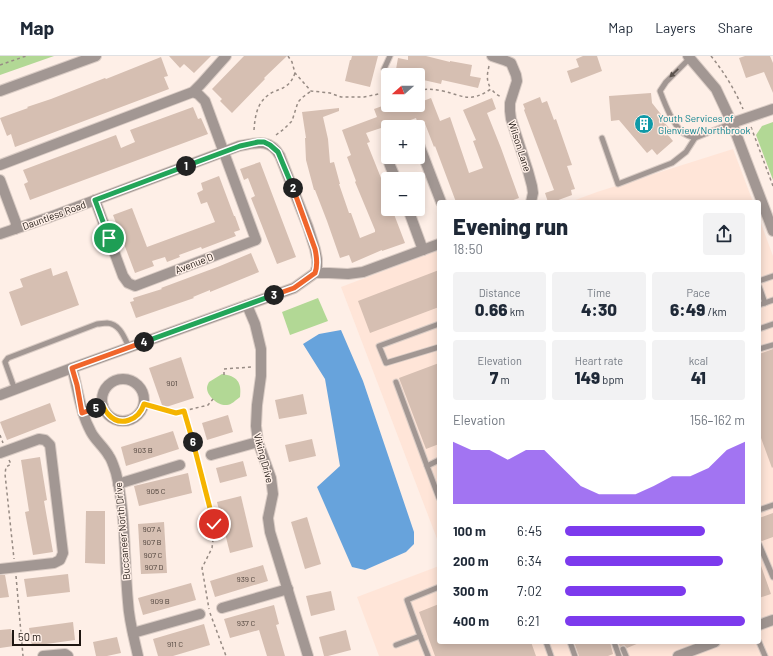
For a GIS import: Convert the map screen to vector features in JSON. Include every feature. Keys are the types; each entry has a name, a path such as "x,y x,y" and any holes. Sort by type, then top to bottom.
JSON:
{"street":[{"path":"0,91 96,56"},
{"path":"0,165 193,92 226,56"},
{"path":"689,57 716,89 732,124 758,200"},
{"name":"Wilson Lane","path":"491,60 504,60 511,63 516,75 517,81 510,103 510,111 532,186 533,193 531,200"},
{"path":"193,92 198,94 205,101 224,152"},
{"path":"732,124 773,109"},
{"name":"Dauntless Road","path":"0,234 240,146 264,142 278,152 305,220 317,258 315,273"},
{"name":"Avenue D","path":"95,200 123,276 128,283 135,286 256,240 224,152"},
{"path":"425,160 440,200"},
{"path":"0,180 16,223 15,229"},
{"path":"763,215 773,231"},
{"path":"411,216 423,250"},
{"path":"0,395 294,288 315,273 348,274 363,272 437,245"},
{"name":"Viking Drive","path":"247,305 255,324 261,349 261,376 256,405 256,426 258,442 272,484 273,494 268,518 270,532 308,656"},
{"name":"Buccaneer North Drive","path":"72,368 82,413 92,433 110,456 118,484 122,508 128,603 138,656"},
{"path":"125,380 132,382 139,387 143,394 144,404 142,410 137,416 130,420 122,421 114,419 107,414 103,406 102,398 105,391 110,384 117,381 125,380"},
{"path":"82,413 103,406"},
{"path":"0,569 54,563 60,560 63,553 50,445 46,440 39,439 3,452"},
{"path":"211,455 258,442"},
{"path":"118,484 180,465"},
{"path":"222,608 288,589"},
{"path":"133,633 200,614"},
{"path":"761,625 773,620"},
{"path":"678,656 693,653 711,644"},
{"path":"43,656 65,654 68,656"}],"lane":[{"path":"385,68 390,56"},
{"path":"689,57 666,82 660,91 677,126 684,133 695,138"},
{"path":"602,138 618,184 672,163 686,152 695,138 732,124"},
{"path":"761,280 773,276"},
{"path":"761,292 765,303"},
{"path":"761,304 773,300"},
{"path":"15,390 5,362 8,358 97,324 108,323 118,327 129,347"},
{"path":"761,328 773,324"},
{"path":"437,325 379,346 386,363 437,348"},
{"path":"761,348 773,345"},
{"path":"396,382 437,493"},
{"path":"427,466 437,461"},
{"path":"761,509 773,505"},
{"path":"761,549 773,577"},
{"path":"428,656 407,600 437,588"},
{"path":"396,645 420,636"},
{"path":"547,644 551,656"},
{"path":"571,644 575,656"},
{"path":"615,644 619,656"},
{"path":"760,644 765,656"},
{"path":"623,649 626,656"}],"path":[{"path":"0,65 26,56"},
{"path":"288,56 292,62 295,73 311,91"},
{"path":"711,56 720,67 735,91 745,111"},
{"path":"491,60 487,74 488,82 496,94 501,97"},
{"path":"254,130 255,115 260,103 269,94 285,88 292,80 295,73"},
{"path":"425,89 467,97 484,93 491,88"},
{"path":"276,135 284,130 292,121 298,102 303,96 311,91 330,93 341,97 364,97 381,93"},
{"path":"749,122 773,186"},
{"path":"224,375 224,369 261,367"},
{"path":"144,404 176,413 208,404 213,399"},
{"path":"184,411 214,524 212,548 202,568 209,611 226,656"},
{"path":"0,435 3,452 11,464 6,467 5,474 24,656"}],"shaded area":[{"path":"733,149 752,200 575,200"},
{"path":"761,223 773,256 773,656 379,656 357,597 437,567 437,644 761,644"},
{"path":"437,251 437,539 341,287"}],"green space":[{"path":"0,56 54,56 0,75"},
{"path":"773,122 773,180 756,135 762,126"},
{"path":"318,298 328,321 290,335 282,312"},
{"path":"222,374 235,378 240,387 240,397 229,405 220,404 211,397 207,391 209,382"}],"water":[{"path":"341,330 363,381 414,532 414,544 406,552 365,570 352,567 317,487 340,466 325,379 303,344 319,334"}],"building":[{"path":"169,56 211,56 194,73 184,64 180,68"},
{"path":"244,56 287,56 264,78 265,79 232,113 220,101 222,99 212,89"},
{"path":"352,56 378,56 370,87 345,81"},
{"path":"408,56 426,56 450,62 472,65 470,76 481,78 478,88 442,80 441,84 425,80 425,68 396,68 398,58 408,60"},
{"path":"583,56 597,56 602,71 571,83 567,71 579,67 576,59"},
{"path":"745,56 770,56 773,63 773,93 764,72 746,78 739,58"},
{"path":"161,57 168,76 164,77 169,89 15,147 11,134 7,136 0,118"},
{"name":"Youth Services of Glenview/Northbrook","path":"651,93 652,103 664,118 661,119 672,131 668,135 673,141 657,155 652,149 647,153 619,120 611,121 609,96"},
{"path":"540,97 542,103 547,101 554,120 556,119 572,165 567,166 575,189 571,190 572,195 558,200 547,200 545,193 554,190 523,104"},
{"path":"431,98 440,121 450,117 469,173 483,168 473,141 476,140 463,110 492,98 496,109 487,113 519,198 514,200 455,200 425,124 425,120 417,120 416,118 411,120 381,120 381,128 366,133 370,142 367,143 381,178 381,216 395,216 405,243 382,250 352,263 349,255 340,258 314,190 306,160 306,138 302,112 339,108 339,111 323,117 328,139 330,163 334,162 339,184 360,238 375,232 375,230 355,182 356,181 347,157 351,155 342,130 377,117 374,109 381,106 381,112 425,112 425,100"},
{"path":"193,107 198,119 201,118 208,134 30,200 24,184 28,182 23,170 116,135 121,148 135,142 130,130"},
{"path":"260,162 296,257 277,264 251,198 255,196 248,178 244,180 240,169"},
{"path":"219,176 240,230 234,232 236,236 202,249 201,247 179,255 180,257 167,262 165,257 152,261 154,266 135,273 113,215 132,208 147,247 215,222 207,202 201,204 197,193 203,190 201,183"},
{"path":"251,253 259,272 210,292 210,290 193,297 194,298 136,318 130,302 134,301 133,298 162,289 161,288"},
{"path":"51,268 53,276 67,271 79,305 21,326 9,292 23,287 20,279"},
{"path":"437,271 437,308 370,333 358,301"},
{"path":"773,349 772,468 761,438 761,353"},
{"path":"181,357 194,398 163,408 149,368"},
{"path":"437,364 437,445 426,449 399,378"},
{"path":"303,394 307,414 279,419 275,400"},
{"path":"50,403 56,421 7,440 0,422"},
{"path":"228,415 233,432 207,440 202,423"},
{"path":"173,431 179,449 126,466 121,447"},
{"path":"312,439 316,456 289,462 285,445"},
{"path":"40,457 47,500 44,501 53,552 33,555 25,512 29,511 21,460"},
{"path":"243,461 247,476 220,483 216,468"},
{"path":"188,473 192,493 139,506 134,486"},
{"path":"241,496 253,547 230,553 217,502"},
{"path":"86,511 105,511 105,564 85,563"},
{"path":"773,513 773,537 762,541 761,541 761,517"},
{"path":"307,517 321,564 305,569 291,522"},
{"path":"164,522 167,573 141,574 138,524"},
{"path":"263,565 268,581 215,597 210,581"},
{"path":"761,566 771,594 761,597"},
{"path":"68,574 70,592 27,597 24,579"},
{"path":"0,575 5,575 9,597 0,598"},
{"path":"191,583 196,600 143,615 138,598"},
{"path":"331,591 335,610 311,616 306,596"},
{"path":"274,605 279,624 276,625 285,656 267,656 259,630 230,638 224,619"},
{"path":"437,605 437,644 532,644 536,656 435,656 419,612"},
{"path":"73,622 75,640 32,646 29,628"},
{"path":"204,624 210,645 173,656 158,656 153,639"},
{"path":"11,629 14,646 0,648 0,630"},
{"path":"346,630 351,650 324,656 319,637"},
{"path":"117,637 121,653 107,656 96,656 93,642"},
{"path":"575,644 610,644 613,654 608,656 579,656"},
{"path":"619,644 637,644 627,648 624,645 620,647"}],"place":[{"name":"Youth Services of Glenview/Northbrook","path":"644,124"}],"route":[{"path":"109,238 95,200 240,146 258,142 264,142 278,152 308,227 315,249 317,267 315,273 294,288 72,368 82,413 103,406 107,414 114,419 122,421 130,420 137,416 142,410 144,404 176,413 184,411 214,524"}]}
